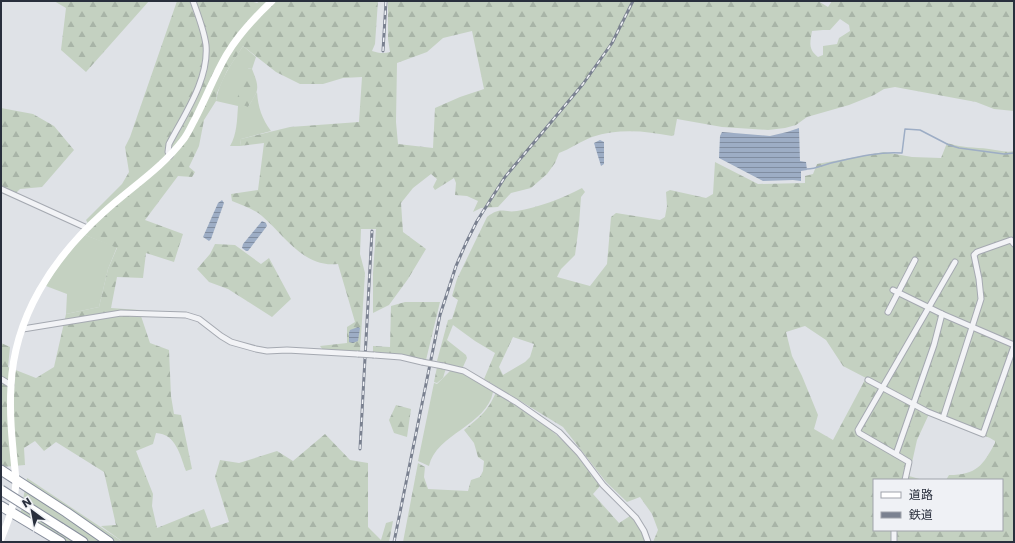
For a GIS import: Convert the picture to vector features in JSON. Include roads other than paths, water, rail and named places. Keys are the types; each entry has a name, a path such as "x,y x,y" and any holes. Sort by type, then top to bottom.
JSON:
{"highway":[{"path":"1,470 109,542"},
{"path":"1,490 83,542"},
{"path":"1,506 61,542"}],"main road":[{"path":"1,539 12,513 16,480 11,425 11,385 16,350 28,311 44,280 68,248 87,228 170,156 185,138 227,54 248,25 272,1"}],"street":[{"path":"170,156 168,152 169,144 193,101 206,62 206,45 203,28 193,1"},
{"path":"1,189 87,228"},
{"path":"943,418 981,300 979,279 974,255 977,252 1011,240 1014,244"},
{"path":"888,312 895,291 915,260"},
{"path":"905,479 909,462 859,433 858,430 955,262"},
{"path":"868,380 928,412 983,434 1014,346 928,308 895,291"},
{"path":"23,329 115,314 186,315 199,319 231,342 261,350 273,352 287,350 401,357 464,371 516,402 559,432 579,454 603,485 636,518 644,531 648,542"},
{"path":"896,454 934,345 942,314"},
{"path":"1,379 11,385"},
{"path":"894,531 894,542"}],"water":[{"path":"799,128 800,161 806,162 807,170 801,171 801,181 763,181 719,158 720,136 722,132 770,136"},
{"path":"600,140 604,142 604,164 601,166 594,143"},
{"path":"222,200 224,203 209,241 203,237 218,203"},
{"path":"262,221 266,223 267,226 248,251 246,251 242,248 243,244"},
{"path":"358,327 360,328 358,341 353,343 349,342 350,330"}],"waterway":[{"path":"807,169 866,155 902,153 905,129 920,130 949,145 959,148 1004,154 1014,153"}],"railway":[{"path":"383,51 386,1"},
{"path":"394,542 440,315 456,266 466,243 477,221 505,177 583,84 612,43 633,1"},
{"path":"360,449 372,231"}]}
